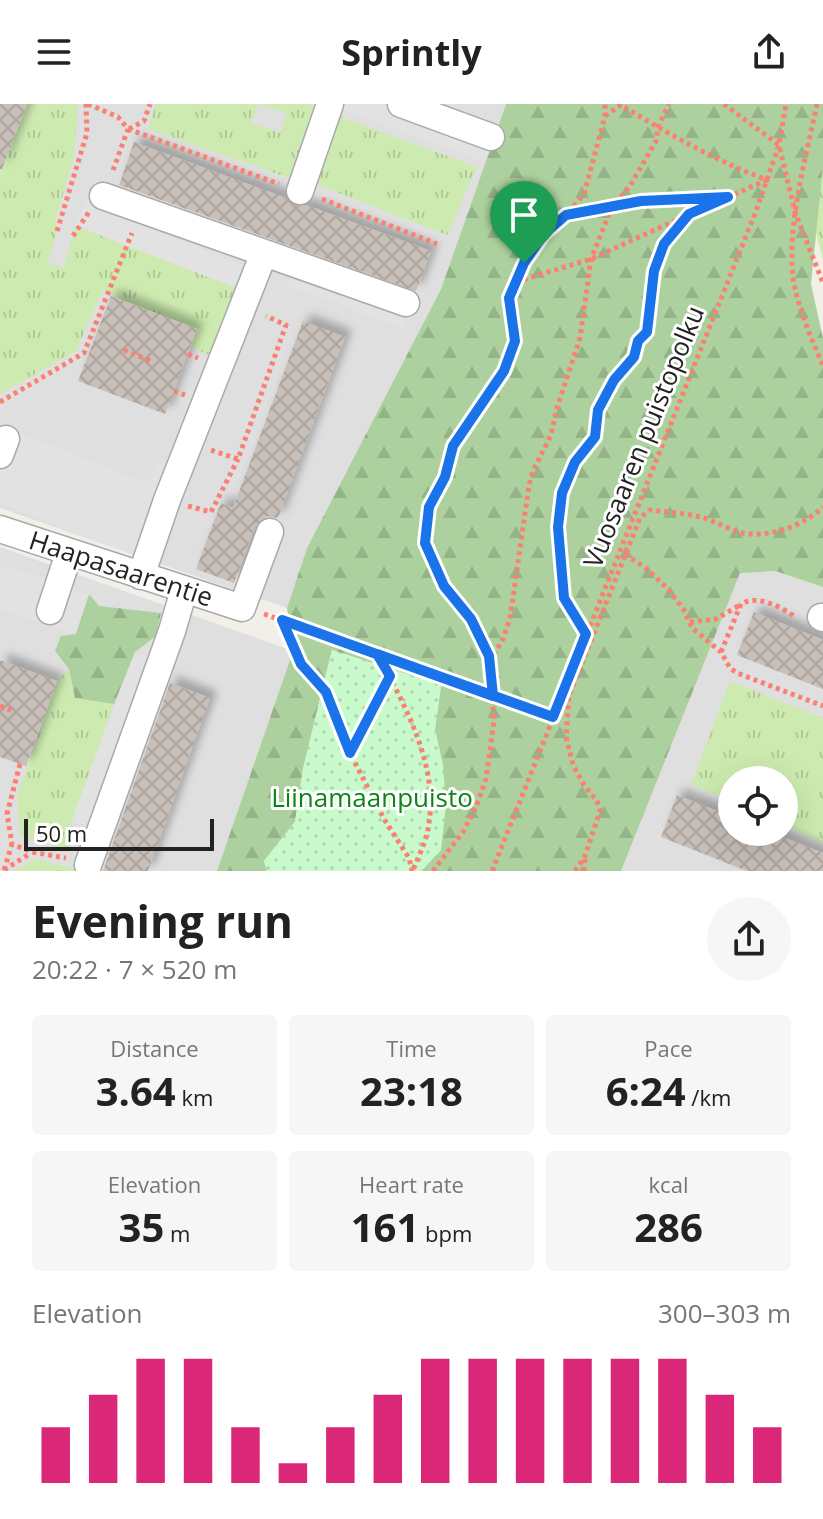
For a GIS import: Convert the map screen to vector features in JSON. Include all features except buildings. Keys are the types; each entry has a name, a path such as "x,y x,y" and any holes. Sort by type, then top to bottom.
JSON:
{"street":[{"path":"300,191 330,104"},
{"path":"401,104 491,137"},
{"path":"103,196 406,303"},
{"path":"141,576 167,500 264,253"},
{"name":"Haapasaarentie","path":"0,529 242,608"},
{"path":"242,608 270,532"},
{"path":"50,611 69,553"},
{"path":"76,861 172,631 184,590"}],"path":[{"path":"57,231 87,133 87,104 118,117 128,129"},
{"path":"73,236 103,196 128,129 144,121 150,104"},
{"path":"433,871 463,832 486,779 494,721 489,656 471,619 444,586 425,543 429,507 445,477 453,446 504,371 515,341 509,298 524,263 544,234 584,194 605,104"},
{"path":"604,117 620,104 671,136 732,167 767,180"},
{"path":"489,663 503,639 510,618 529,485 551,435 580,338 591,259 611,209 630,186 656,141 658,127 669,104"},
{"path":"724,104 779,145 795,212 823,283"},
{"name":"Vuosaaren puistopolku","path":"492,871 586,634 622,553 767,180 779,145 786,104"},
{"path":"817,104 795,212 793,278 823,366"},
{"path":"516,282 591,259 767,180"},
{"path":"566,215 641,201 728,197"},
{"path":"0,402 84,353 93,338 141,209"},
{"path":"586,634 564,598 558,527 562,493 575,462 595,437 598,410 614,380 634,357 638,341 647,332 654,271 664,244 689,214"},
{"path":"167,500 211,512 238,459 286,325 243,307"},
{"path":"124,350 151,361"},
{"path":"190,443 238,459"},
{"path":"584,871 585,856 600,811 597,801 573,765 566,737 569,696 622,553 640,518 650,510 702,517 742,533 764,533 789,529 823,507"},
{"path":"622,553 647,569 668,589 692,628 721,652 730,668 823,706"},
{"path":"689,622 716,619 748,600 760,600 799,619 822,617"},
{"path":"721,652 741,604"},
{"path":"242,608 553,717"},
{"path":"282,620 301,664 326,692 350,753 384,819 409,858 412,871"},
{"path":"377,654 418,739 431,798 425,840 412,871"},
{"path":"350,753 390,676"},
{"path":"0,706 13,711"},
{"path":"3,870 12,844 7,814 20,764"},
{"path":"12,844 32,852 76,861"},
{"path":"3,870 32,852"},
{"path":"575,871 585,856"}],"shaded area":[{"path":"0,104 506,104 441,289 307,548 287,608 0,508"},
{"path":"326,104 385,104 491,143 485,162"},
{"path":"85,203 246,266 237,288 76,226"},
{"path":"295,265 410,309 403,329 287,285"},
{"path":"0,425 148,483 157,462 173,468 138,557 0,503"},
{"path":"0,547 293,651 217,871 0,871"},
{"path":"3,565 89,594 75,634 0,609 0,573"},
{"path":"775,571 823,587 823,871 621,871 740,572"},
{"path":"135,652 155,656 94,829 72,820"}],"green space":[{"path":"27,104 76,104 78,108 74,157 56,218 57,231 48,263 63,268 76,226 237,288 211,356 191,346 197,329 103,290 76,351 0,394 0,173"},
{"path":"156,104 258,104 251,123 280,133 287,114 259,104 308,104 319,108 292,179 148,129"},
{"path":"506,104 823,104 823,166 811,284 823,338 823,587 775,571 740,573 621,871 421,871 441,850 435,729 441,685 332,650 303,769 295,822 264,861 267,871 217,871 293,651 287,608 307,548 441,289"},
{"path":"339,116 477,167 447,235 313,183"},
{"path":"823,166 823,260 815,228"},
{"path":"89,594 99,606 161,613 156,636 135,652 114,704 75,698 69,669 55,651 61,636 76,634"},
{"name":"Liinamaanpuisto","path":"332,650 441,685 435,729 443,765 446,805 441,850 421,871 267,871 264,861 295,822 303,769"},
{"path":"69,669 75,698 114,704 72,820 69,850 20,836 17,796 57,681"},
{"path":"730,681 823,718 823,843 798,831 798,766 718,766 718,796 691,784"},
{"path":"36,859 84,871 15,871"}],"route":[{"path":"524,263 509,298 515,341 504,371 453,446 445,477 429,507 425,543 444,586 471,619 489,656 493,696 377,654 282,620 301,664 326,692 350,753 390,676 377,654 435,675 493,696 553,717 586,634 564,598 558,527 562,493 575,462 595,437 598,410 614,380 634,357 638,341 647,332 654,271 664,244 689,214 728,197 641,201 566,215 544,234 524,263"}]}
